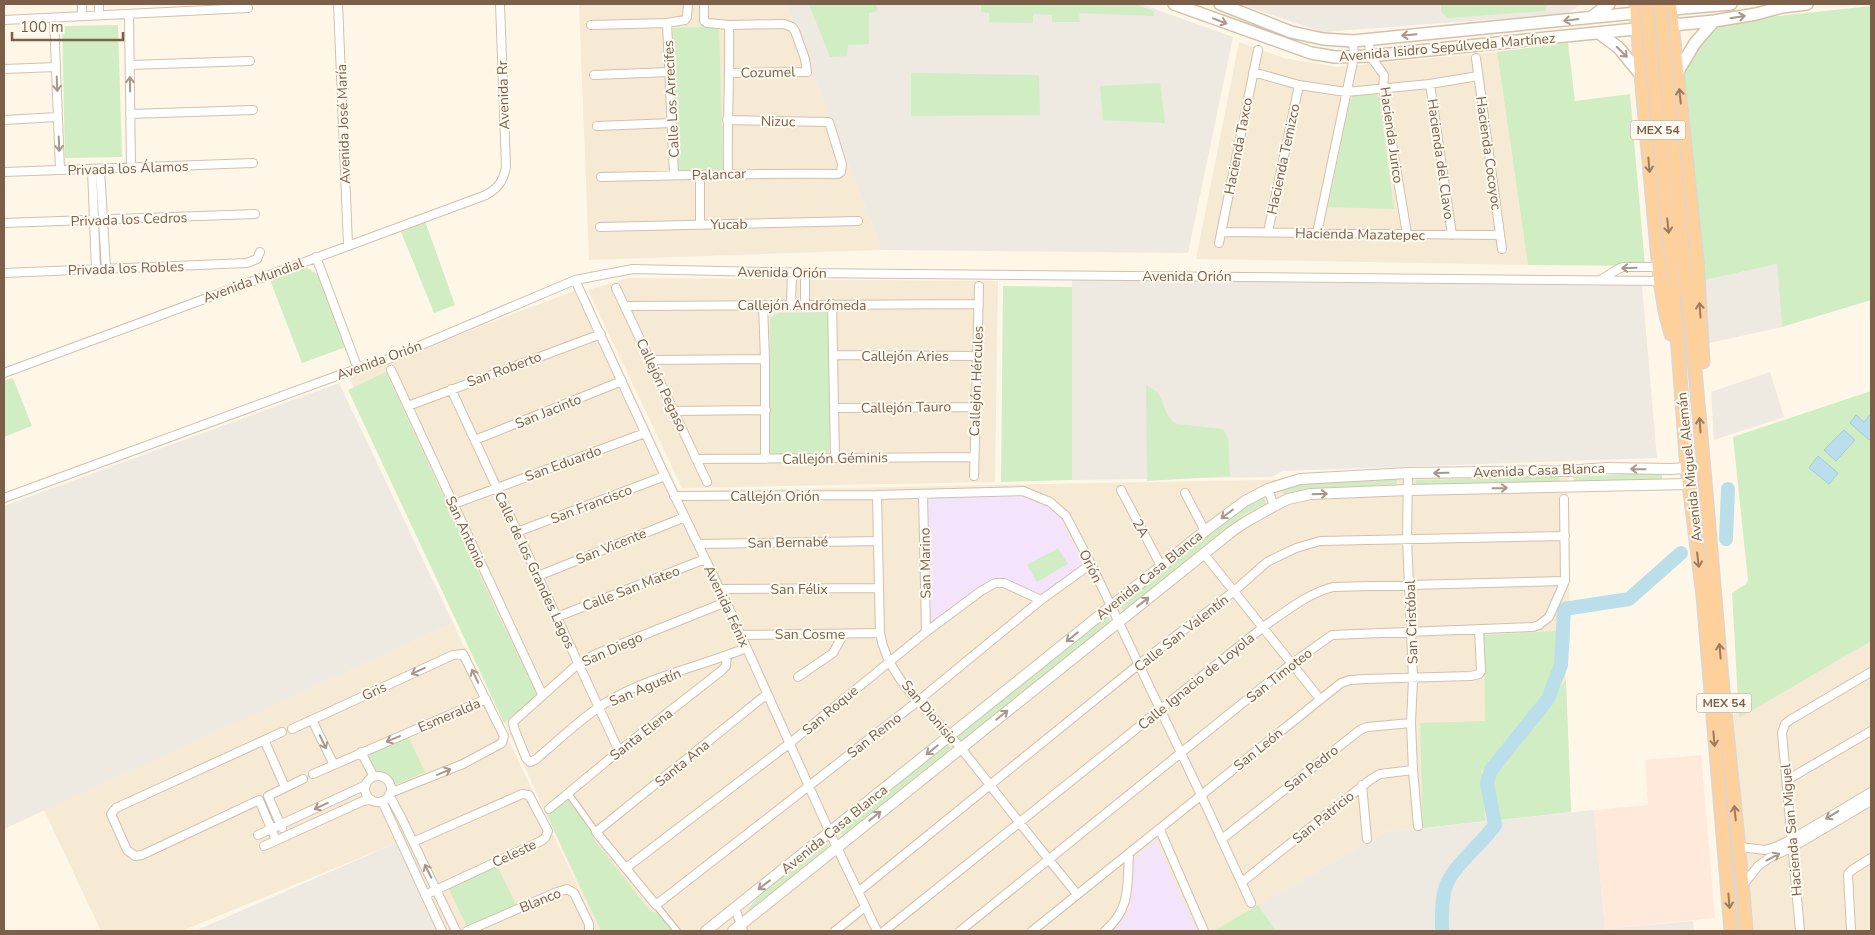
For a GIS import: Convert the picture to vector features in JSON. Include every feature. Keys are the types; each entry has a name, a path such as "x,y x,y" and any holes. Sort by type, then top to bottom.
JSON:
{"highway":[{"path":"1667,5 1673,24 1697,261 1704,372 1698,393"},
{"name":"Avenida Miguel Alemán","path":"1667,5 1679,353 1687,468 1703,596 1731,931"},
{"path":"1640,7 1638,29 1640,69 1660,281 1669,327 1679,353"},
{"name":"Avenida Miguel Alemán","path":"1640,7 1698,393 1703,474 1716,594 1726,725 1740,847 1746,931"},
{"path":"1640,69 1653,54 1664,53 1669,54 1676,67"}],"main road":[{"name":"Avenida Isidro Sepúlveda Martínez","path":"1174,4 1311,53 1335,57 1370,56 1714,21 1756,14 1782,7"},
{"name":"Avenida Isidro Sepúlveda Martínez","path":"1220,4 1290,32 1324,39 1353,41 1592,17 1640,7 1730,4"},
{"path":"1592,17 1609,4"},
{"path":"1766,4 1782,7 1807,4"},
{"path":"1676,67 1714,21"},
{"path":"1599,33 1619,48 1640,69"}],"street":[{"path":"82,4 82,16"},
{"path":"99,4 99,15"},
{"name":"Avenida José María","path":"338,4 348,245"},
{"name":"Avenida Rr","path":"500,4 506,167 501,184"},
{"path":"591,25 667,23 685,20 688,4"},
{"path":"704,4 704,21 707,23 729,25 728,173"},
{"path":"4,20 248,8"},
{"path":"129,14 131,168"},
{"path":"54,18 60,170"},
{"name":"Calle Los Arrecifes","path":"667,23 674,175"},
{"name":"Cozumel","path":"729,25 784,24 792,27 805,59 807,72 730,73"},
{"path":"1369,40 1370,56"},
{"path":"1317,233 1354,57 1353,41"},
{"name":"Hacienda Taxco","path":"1219,243 1258,50"},
{"name":"Hacienda Jurico","path":"1370,56 1384,75 1383,89 1407,234"},
{"name":"Hacienda Cocoyoc","path":"1476,58 1502,249"},
{"path":"130,65 250,61"},
{"path":"4,69 56,66"},
{"path":"594,75 669,72"},
{"path":"1253,72 1299,85 1346,92 1430,84 1478,76"},
{"name":"Hacienda del Clavo","path":"1430,84 1452,234"},
{"name":"Hacienda Temizco","path":"1268,232 1299,85"},
{"path":"130,114 253,110"},
{"path":"4,120 58,117"},
{"name":"Nizuc","path":"727,120 828,122 842,164 841,172 838,174"},
{"path":"597,126 672,123"},
{"name":"Privada los Álamos","path":"4,172 252,163"},
{"path":"96,169 98,220 96,270"},
{"name":"Palancar","path":"601,177 700,176 728,173 838,174"},
{"path":"700,176 700,224"},
{"name":"Avenida Mundial","path":"4,373 486,195 501,184"},
{"name":"Privada los Cedros","path":"4,223 255,214"},
{"path":"98,220 106,270"},
{"name":"Yucab","path":"600,227 858,221"},
{"name":"Hacienda Mazatepec","path":"1221,232 1500,235"},
{"name":"Privada los Robles","path":"4,273 247,263 257,260 260,252"},
{"path":"316,257 358,369"},
{"name":"Avenida Orión","path":"1602,279 1623,267 1659,267"},
{"name":"Avenida Orión","path":"4,498 386,360 575,280 633,269 806,273 1660,281"},
{"path":"791,305 792,272"},
{"path":"805,305 806,273"},
{"name":"Avenida Fénix","path":"575,280 674,496 726,602 808,786 877,931"},
{"name":"Callejón Hércules","path":"974,476 979,286"},
{"name":"Callejón Pegaso","path":"616,288 707,482"},
{"path":"832,304 835,457"},
{"name":"Callejón Andrómeda","path":"625,306 979,304"},
{"path":"763,305 766,410 765,459"},
{"name":"San Roberto","path":"408,406 601,334"},
{"name":"Callejón Aries","path":"834,355 976,356"},
{"path":"650,360 765,359"},
{"name":"San Antonio","path":"391,370 542,694"},
{"name":"San Jacinto","path":"475,440 622,381"},
{"name":"Calle de los Grandes Lagos","path":"451,389 619,751"},
{"name":"Callejón Tauro","path":"835,408 976,406"},
{"path":"674,410 766,410"},
{"name":"San Eduardo","path":"454,504 645,433"},
{"name":"Callejón Géminis","path":"696,459 974,457"},
{"name":"Avenida Casa Blanca","path":"706,931 1205,531 1244,501 1268,489 1300,479 1408,473 1687,468"},
{"path":"1566,486 1567,471"},
{"name":"San Cristóbal","path":"1408,473 1408,539 1413,678 1411,723 1418,826"},
{"name":"San Francisco","path":"518,532 665,476"},
{"name":"Avenida Casa Blanca","path":"739,929 837,846 1204,554 1244,523 1288,499 1311,494 1408,490 1689,484"},
{"path":"1268,489 1274,506"},
{"name":"2A","path":"1121,490 1161,566"},
{"name":"Orión","path":"876,495 1023,491 1050,502 1066,516 1119,621 1159,710 1251,903"},
{"path":"1185,493 1205,531"},
{"name":"San Marino","path":"924,494 926,632"},
{"name":"Callejón Orión","path":"674,496 876,495"},
{"name":"San Dionisio","path":"876,495 880,633 882,647 889,662 918,701 950,735 1018,823 1077,894"},
{"name":"San Timoteo","path":"960,931 1322,640 1332,635 1539,625 1549,617 1565,581 1564,499"},
{"name":"San Vicente","path":"538,576 685,517"},
{"name":"Calle San Valentín","path":"858,892 1138,665 1233,592 1267,562 1296,548 1320,541 1565,536"},
{"name":"San Bernabé","path":"698,544 878,541"},
{"path":"1204,554 1320,699"},
{"name":"Calle San Mateo","path":"557,617 705,559"},
{"name":"San Remo","path":"656,905 918,701 1042,600 1091,564"},
{"name":"Calle Ignacio de Loyola","path":"884,931 1262,628 1302,599 1319,590 1333,586 1565,581"},
{"name":"San Roque","path":"626,868 790,743 926,632 981,591 995,583 1004,583 1042,600"},
{"name":"San Félix","path":"720,589 879,588"},
{"name":"San Diego","path":"530,762 526,758 513,722 542,694 579,663 596,654 726,602"},
{"name":"San León","path":"1032,931 1160,830 1340,683 1350,680 1471,676 1479,674 1481,672 1479,629"},
{"name":"San Cosme","path":"741,635 880,633"},
{"path":"798,677 833,653 843,635"},
{"name":"San Agustín","path":"530,762 599,707 638,686 746,648"},
{"name":"Gris","path":"292,728 459,654 466,656 486,699"},
{"name":"Santa Elena","path":"549,809 721,671 726,666 728,655"},
{"name":"Hacienda San Miguel","path":"1800,931 1782,728 1790,720 1871,672"},
{"name":"Santa Ana","path":"596,832 767,694"},
{"name":"Esmeralda","path":"361,752 486,699 504,736 502,743 462,764 389,794"},
{"path":"312,720 334,765"},
{"name":"San Pedro","path":"1222,840 1360,730 1366,727 1411,723"},
{"path":"1787,780 1871,730"},
{"path":"276,840 259,800 135,856 127,850 112,812 116,808 265,742 282,732"},
{"path":"265,742 285,787"},
{"path":"313,774 361,752 374,777"},
{"name":"San Patricio","path":"1242,882 1362,785 1380,774 1413,770"},
{"path":"374,777 387,780 389,794 413,842 440,888 448,915 456,931"},
{"path":"258,836 366,786 374,777"},
{"path":"286,836 268,796 303,779"},
{"path":"1362,785 1367,840"},
{"path":"366,786 366,795 370,800"},
{"path":"1740,847 1765,850 1792,839 1871,792"},
{"path":"568,793 596,832 677,931"},
{"path":"264,846 363,801 382,801 389,794"},
{"name":"Celeste","path":"413,842 525,794 530,798 548,831 546,838 440,888"},
{"path":"382,801 442,931"},
{"path":"1743,885 1758,866 1769,858 1793,848 1871,801"},
{"path":"392,822 401,817"},
{"path":"1160,830 1204,931"},
{"path":"1104,931 1116,921 1126,901 1129,854"},
{"path":"1851,931 1848,874 1871,858"},
{"path":"425,895 440,888"},
{"name":"Blanco","path":"467,931 567,889 574,893 589,924 589,931"},
{"path":"835,931 865,907"},
{"path":"735,908 739,929"},
{"path":"437,921 448,915"}],"shaded area":[{"path":"579,4 786,4 882,250 589,260"},
{"path":"786,4 1141,4 1233,37 1188,253 882,250"},
{"path":"1240,4 1582,4 1565,14 1322,32"},
{"path":"1239,42 1284,58 1337,67 1497,52 1528,265 1196,259"},
{"path":"1777,264 1782,327 1709,343 1705,280"},
{"path":"628,278 998,281 995,482 682,488 588,290"},
{"path":"1072,280 1642,286 1657,458 1282,471 1272,477 1072,480"},
{"path":"584,287 679,491 1568,474 1570,642 1565,657 1571,812 1386,832 1213,931 440,931 396,843 182,931 101,931 44,810 453,623 591,914 349,377"},
{"path":"1770,372 1784,417 1714,440 1711,392"},
{"path":"339,383 453,623 4,829 4,506"},
{"path":"1023,492 1055,508 1084,563 1041,595 1006,579 980,585 931,624 928,497"},
{"path":"1871,637 1871,929 1855,931 1734,931 1714,726"},
{"path":"1701,755 1715,918 1605,929 1594,810 1648,805 1645,760"},
{"path":"1594,810 1605,929 1693,921 1694,931 1276,931 1258,905 1386,832"},
{"path":"1156,840 1197,931 1113,931 1128,913 1132,893 1133,859"},
{"path":"396,843 438,931 195,931"}],"green space":[{"path":"809,4 876,4 878,11 869,13 869,44 848,45 847,56 830,57"},
{"path":"981,4 1135,4 1153,11 1154,16 1079,13 1080,22 1052,22 1052,15 1033,14 1033,23 989,22 989,13 981,12"},
{"path":"1441,4 1548,4 1545,11 1447,18 1441,11"},
{"path":"1871,6 1871,300 1782,327 1777,264 1705,280 1683,75 1691,52 1707,33 1731,21"},
{"path":"118,25 122,157 65,158 62,26"},
{"path":"719,26 723,169 677,170 673,28"},
{"path":"1568,43 1575,101 1630,94 1645,266 1528,265 1497,52"},
{"path":"911,73 1039,75 1040,115 911,116"},
{"path":"1160,83 1165,123 1103,120 1100,86"},
{"path":"1376,94 1379,97 1394,209 1328,207 1350,100 1354,96"},
{"path":"425,221 455,305 434,313 401,232"},
{"path":"306,267 318,275 346,347 302,363 270,280"},
{"path":"1003,286 1072,287 1072,480 1001,482"},
{"path":"826,312 830,319 829,454 827,456 771,455 769,448 770,318 779,313"},
{"path":"386,372 535,690 536,696 504,723 348,390"},
{"path":"13,378 32,426 4,437 4,381"},
{"path":"1146,385 1157,392 1169,417 1177,424 1223,429 1228,438 1230,476 1147,481"},
{"path":"1871,391 1871,641 1739,718 1732,593 1746,584 1748,580 1733,437"},
{"path":"1662,472 1662,479 1575,482 1573,477"},
{"path":"1559,477 1559,482 1415,484 1416,480"},
{"path":"1397,479 1397,484 1316,488 1284,495 1281,489 1308,482"},
{"path":"1263,496 1266,503 1243,515 1123,611 1119,604 1231,515"},
{"path":"1058,548 1068,564 1037,582 1027,565"},
{"path":"1107,614 1110,622 960,742 955,736"},
{"path":"1558,631 1557,660 1542,701 1482,771 1485,821 1423,828 1420,723 1485,721 1484,635"},
{"path":"1566,680 1571,812 1499,820 1493,775"},
{"path":"408,736 425,772 394,785 389,774 376,770 367,754"},
{"path":"947,743 951,748 843,836 839,830"},
{"path":"569,799 593,832 593,838 646,906 652,912 660,913 674,931 601,931 547,815"},
{"path":"826,841 828,847 744,915 762,891"},
{"path":"497,866 517,906 467,927 448,887"},
{"path":"1258,905 1276,931 1213,931"}],"water":[{"path":"1871,414 1871,438 1869,440 1850,423 1856,415 1864,422"},
{"path":"1844,430 1855,440 1836,461 1824,450"},
{"path":"1818,456 1838,473 1829,484 1809,468"}],"waterway":[{"path":"1726,539 1728,489"},
{"path":"1442,931 1443,899 1448,881 1495,825 1487,783 1491,770 1548,699 1561,665 1564,609 1629,599 1681,553"}]}
